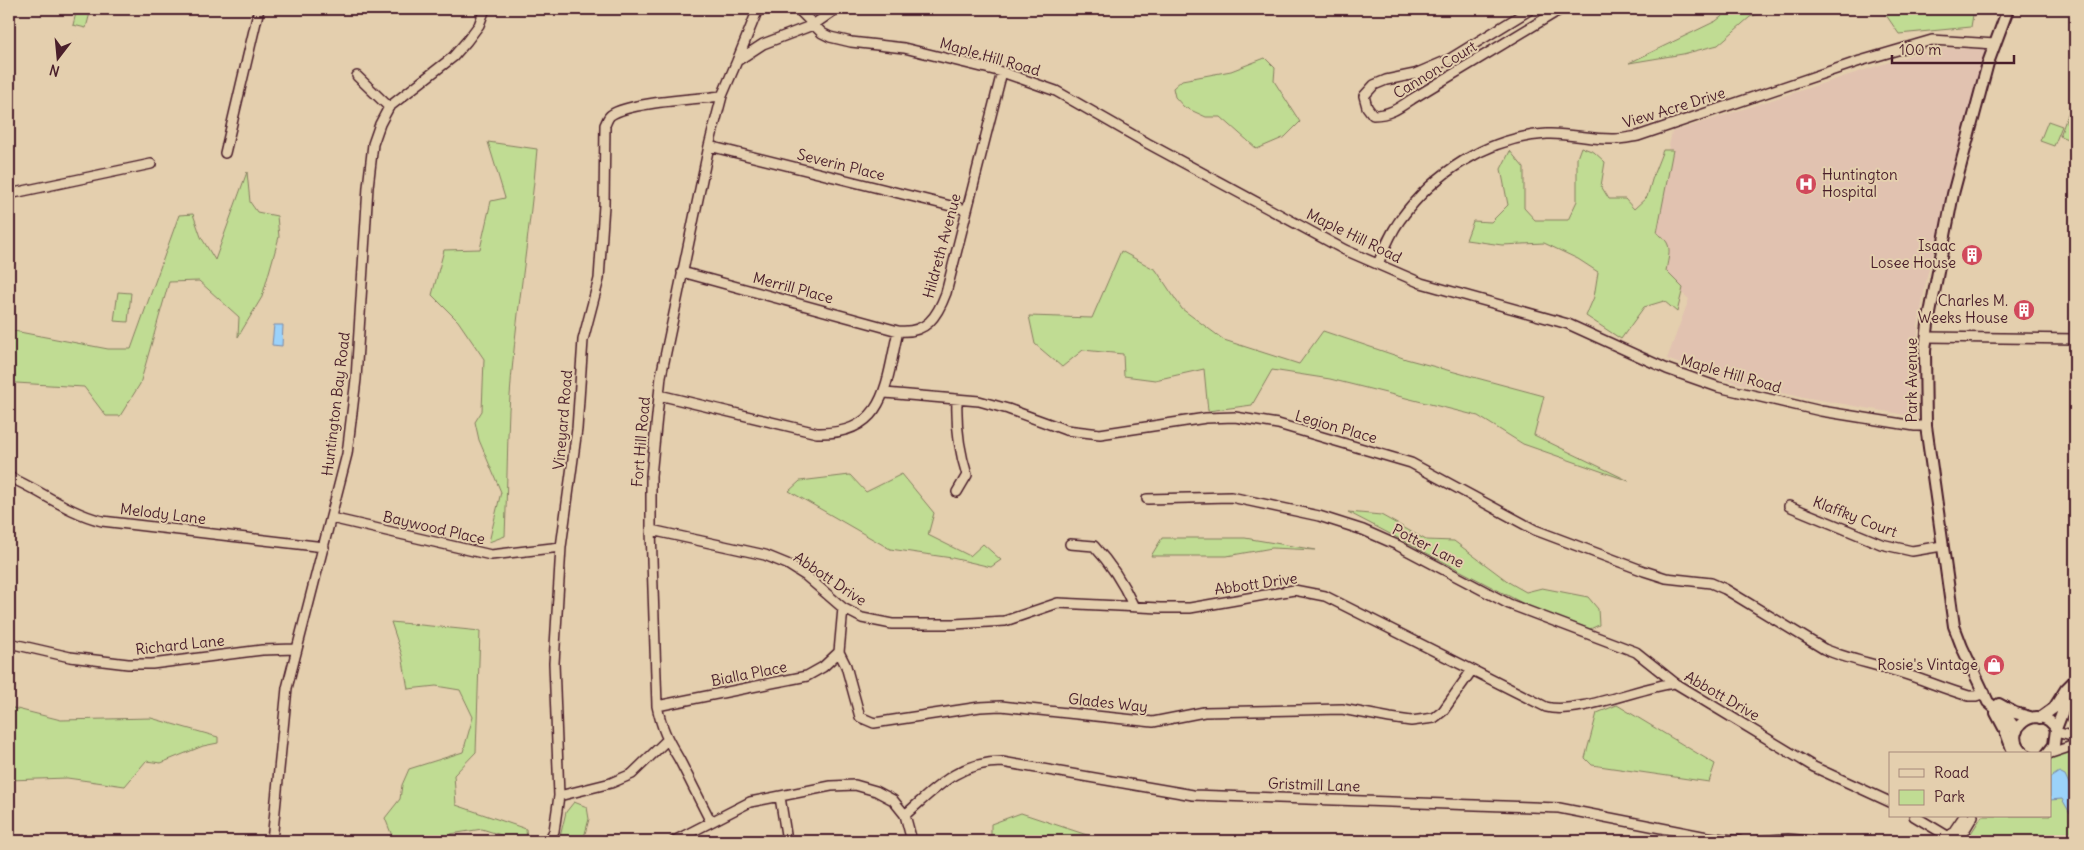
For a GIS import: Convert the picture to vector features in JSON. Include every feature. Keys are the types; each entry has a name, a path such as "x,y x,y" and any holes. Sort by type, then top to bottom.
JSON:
{"main road":[{"name":"Park Avenue","path":"2008,9 1988,63 1953,194 1926,337 1924,382 1926,426 1954,626 1988,702 2009,720 2019,747 2024,752"},
{"path":"2016,735 2020,724 2054,708 2069,685 2075,680"},
{"path":"2050,752 2054,746 2056,731 2064,708 2075,692"},
{"name":"Park Avenue","path":"1985,693 2009,711 2050,722 2056,731"},
{"path":"1994,707 2005,730 2011,752"}],"street":[{"path":"225,153 259,9"},
{"name":"Huntington Bay Road","path":"272,841 287,688 332,518 346,454 356,379 368,187 373,144 388,107 453,57 468,41 479,25 485,9"},
{"name":"Fort Hill Road","path":"711,822 679,759 667,740 657,706 651,476 659,396 682,272 709,146 722,96 758,9"},
{"name":"Maple Hill Road","path":"798,9 822,33 830,37 851,42 904,48 1002,72 1056,91 1346,250 1421,283 1568,324 1666,369 1718,387 1830,412 1886,422 1926,426"},
{"path":"737,61 763,44 813,25 836,9"},
{"name":"Cannon Court","path":"1531,9 1448,60 1415,74 1386,80 1374,85 1364,96 1367,107 1373,115 1384,115 1395,111 1561,9"},
{"path":"1482,39 1489,52"},
{"name":"View Acre Drive","path":"1378,264 1399,221 1417,198 1443,174 1491,146 1519,137 1546,134 1572,134 1615,140 1638,136 1932,40 1995,44"},
{"name":"Hildreth Avenue","path":"898,331 911,332 923,328 941,307 1002,72"},
{"path":"357,76 388,107"},
{"name":"Vineyard Road","path":"549,841 554,831 559,796 554,663 561,547 577,429 583,340 599,279 604,205 605,125 610,116 619,111 652,103 722,96"},
{"name":"Severin Place","path":"709,146 967,210"},
{"path":"9,194 151,164"},
{"name":"Merrill Place","path":"682,272 898,331"},
{"path":"659,396 817,433 830,434 842,432 864,422 879,404 885,392 898,331"},
{"path":"1926,337 2075,339"},
{"name":"Legion Place","path":"885,392 979,401 1008,409 1066,430 1100,434 1206,418 1235,417 1278,424 1411,463 1535,530 1666,578 1711,583 1725,589 1824,649 1840,656 1918,678 1968,696 1985,693"},
{"path":"957,400 957,431 960,454 967,476 958,492"},
{"name":"Melody Lane","path":"9,477 37,490 67,508 94,519 324,547"},
{"name":"Potter Lane","path":"1147,499 1231,497 1319,516 1363,530 1397,545 1509,604 1636,652 1675,683"},
{"name":"Klaffky Court","path":"1789,506 1881,544 1912,551 1942,546"},
{"name":"Baywood Place","path":"332,518 490,555 561,547"},
{"name":"Abbott Drive","path":"651,530 765,555 787,564 806,576 843,608 862,618 892,624 954,624 1005,621 1058,603 1190,608 1294,590 1310,592 1325,596 1546,707 1555,709 1572,708 1658,685 1675,683 1814,767 1889,802"},
{"path":"1070,544 1094,546 1107,560 1124,586 1132,606"},
{"path":"838,652 843,608"},
{"name":"Richard Lane","path":"9,643 70,656 128,664 152,664 262,650 296,649"},
{"name":"Bialla Place","path":"657,706 807,676 823,667 838,652"},
{"name":"Glades Way","path":"838,652 846,666 860,717 874,723 980,706 1001,706 1154,722 1204,712 1342,708 1411,721 1434,718 1443,711 1472,670"},
{"path":"2056,731 2075,737"},
{"path":"2011,752 2016,735"},
{"path":"559,796 611,783 632,774 667,740"},
{"path":"2052,753 2075,745"},
{"name":"Gristmill Lane","path":"906,815 950,777 960,771 980,763 1002,762 1193,795 1532,806 1573,810 1707,837 1739,841"},
{"path":"674,841 750,802 831,786 855,785 876,790 893,800 906,815 912,841"},
{"path":"780,797 787,841"},
{"path":"1917,818 1951,840"},
{"path":"1951,840 1963,818"},
{"path":"1951,840 1971,818"},
{"path":"1756,841 1788,839 1810,841"}],"shaded area":[{"name":"Huntington Hospital","path":"1933,48 1988,49 1927,276 1918,327 1917,417 1769,391 1716,377 1667,359 1689,299 1664,279 1649,236 1672,132"}],"green space":[{"path":"77,9 91,9 86,28 73,25"},
{"path":"1731,9 1771,9 1750,17 1718,45 1683,54 1629,63 1716,21"},
{"path":"1877,9 1974,9 1971,27 1899,34 1886,15"},
{"path":"1265,58 1275,68 1274,81 1300,122 1285,137 1257,149 1221,117 1206,117 1184,107 1175,97 1173,88 1182,80 1231,71"},
{"path":"2069,111 2075,114 2075,142 2060,136"},
{"path":"2048,121 2062,126 2054,146 2040,141"},
{"path":"488,142 537,149 511,377 505,536 489,542 501,492 479,440 475,422 482,411 484,359 458,321 432,295 444,250 480,249 491,201 505,198"},
{"path":"1581,147 1594,152 1605,162 1601,186 1609,199 1625,199 1634,209 1647,197 1663,150 1673,150 1657,233 1666,241 1669,249 1666,271 1683,288 1677,312 1664,301 1644,307 1621,339 1586,316 1594,297 1598,272 1578,259 1544,243 1502,245 1466,240 1473,221 1491,222 1508,205 1501,169 1510,151 1524,168 1524,208 1535,220 1568,220 1577,201 1577,158"},
{"path":"247,172 250,202 257,212 277,216 279,237 262,297 238,337 239,317 199,281 169,282 140,384 120,416 106,416 84,387 16,383 9,380 9,330 108,349 131,349 179,215 193,214 201,237 215,260"},
{"path":"1121,251 1156,270 1182,309 1224,340 1299,364 1323,331 1406,359 1544,396 1534,435 1629,481 1523,444 1478,416 1330,379 1272,370 1252,405 1208,411 1204,369 1155,380 1124,376 1123,354 1083,350 1062,367 1035,344 1029,316 1092,318"},
{"path":"118,292 131,293 128,322 114,321"},
{"path":"902,474 934,513 928,535 970,556 983,544 1001,560 991,567 952,558 890,549 789,491 800,481 850,475 866,492"},
{"path":"1348,512 1381,515 1426,540 1454,541 1510,583 1526,592 1542,588 1588,597 1598,609 1599,625 1590,629 1530,607"},
{"path":"1162,538 1245,538 1316,550 1272,548 1227,556 1151,556"},
{"path":"391,622 480,631 476,752 454,775 456,805 526,829 527,841 504,841 504,836 482,829 451,834 449,841 394,841 385,818 400,799 402,785 409,769 463,752 473,717 460,690 436,686 408,689 402,655"},
{"path":"1617,705 1715,764 1709,782 1592,765 1585,758 1597,713"},
{"path":"9,707 61,720 151,718 218,737 218,743 203,746 161,763 146,761 125,786 67,778 9,780"},
{"path":"2075,750 2075,841 1966,841 1981,818 2052,818 2052,756"},
{"path":"574,802 587,807 589,819 583,841 559,841 566,812"},
{"path":"1021,813 1105,841 1050,841 1026,834 1021,841 991,841 991,824"}],"water":[{"path":"274,325 283,325 282,346 272,345"},
{"path":"2059,772 2065,775 2072,790 2075,789 2075,816 2070,813 2062,799 2052,800 2052,777"}],"place":[{"name":"Huntington Hospital","path":"1806,184"},
{"name":"Isaac Losee House","path":"1972,255"},
{"name":"Charles M. Weeks House","path":"2024,310"},
{"name":"Rosie's Vintage","path":"1994,665"}]}
